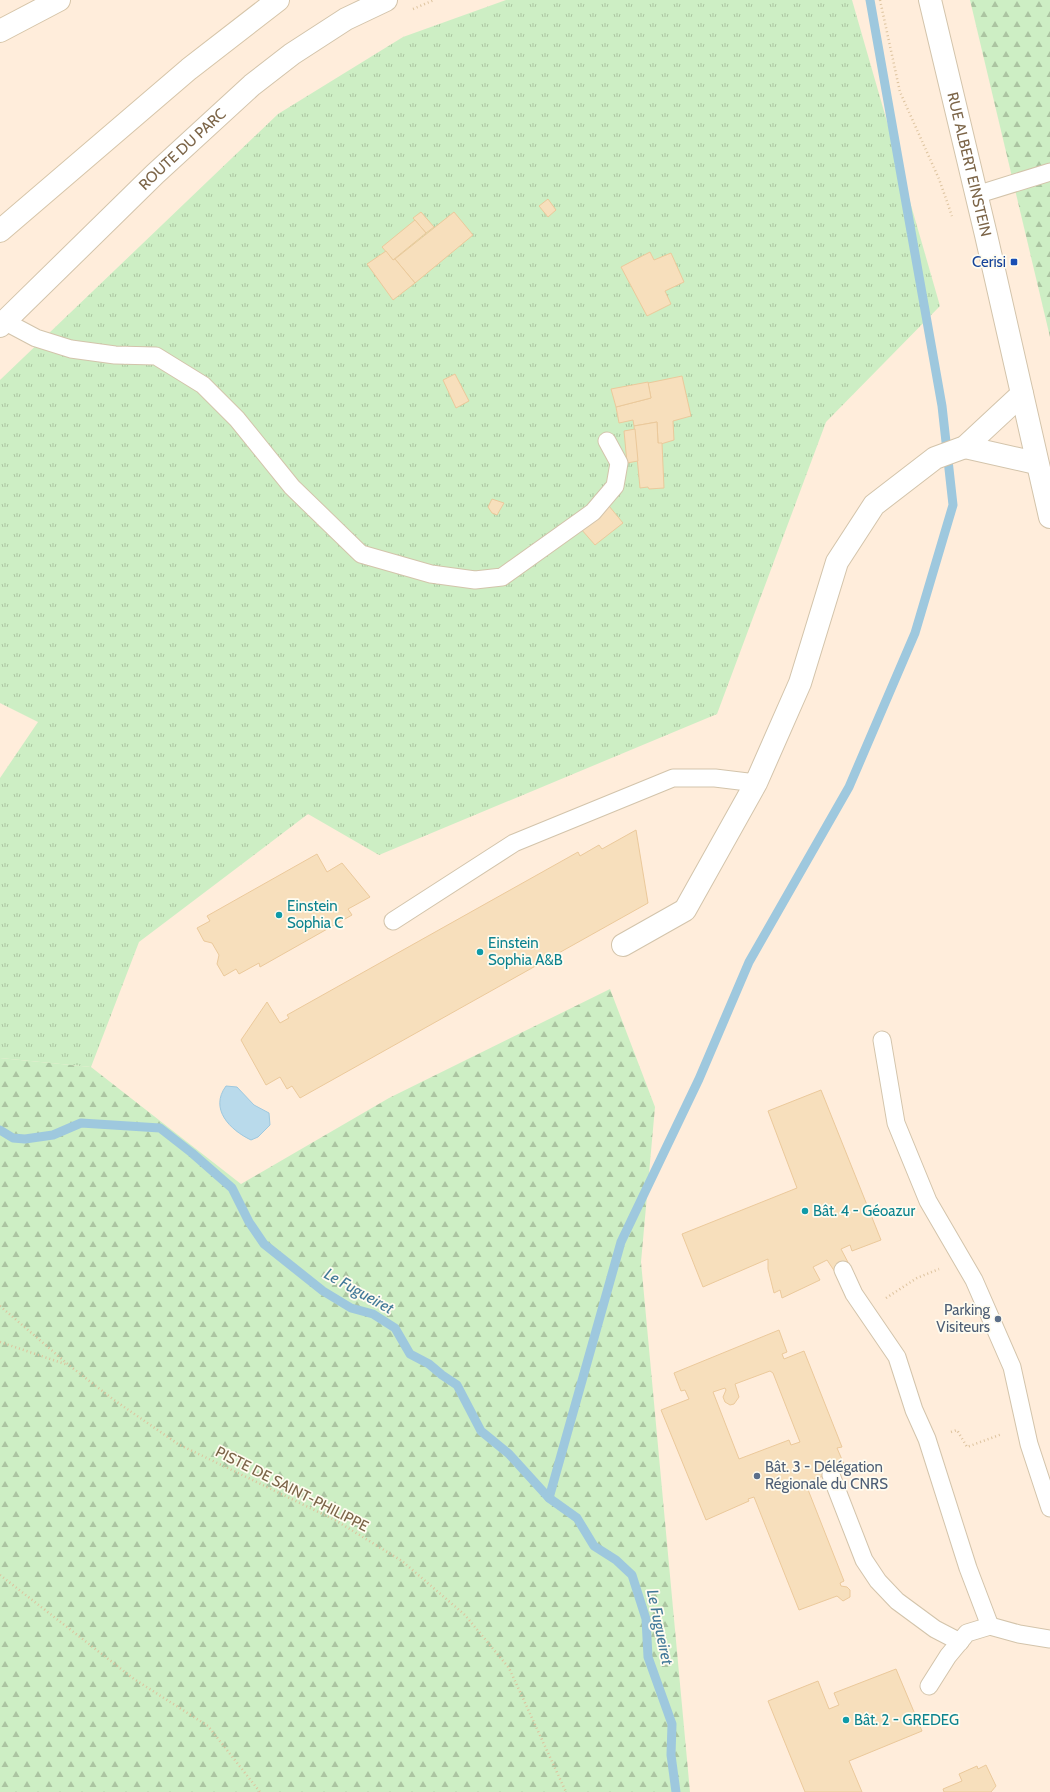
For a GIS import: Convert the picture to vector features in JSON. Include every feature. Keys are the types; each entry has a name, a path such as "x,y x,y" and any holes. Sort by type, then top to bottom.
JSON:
{"street":[{"path":"0,231 190,69 278,0"},
{"name":"ROUTE DU PARC","path":"2,323 156,174 252,85 292,54 346,19 386,0"},
{"name":"RUE ALBERT EINSTEIN","path":"930,0 1022,394 1036,463 1050,517"},
{"path":"0,17 55,2"},
{"path":"0,31 55,2"},
{"path":"624,945 685,910 756,783 800,683 837,562 874,506 935,458 965,447 1022,394"},
{"path":"965,447 1036,463"}],"lane":[{"path":"976,195 1050,172"},
{"path":"2,323 36,338 71,349 115,355 156,356 203,385 237,419 292,487 361,554 430,574 474,580 502,577 593,512 616,486 619,464 607,441"},
{"path":"393,921 514,843 673,778 714,778 756,783"},
{"path":"882,1040 896,1123 928,1201 974,1280 1012,1367 1025,1426 1050,1508"},
{"path":"843,1270 854,1294 897,1357 914,1410 927,1439 968,1568 990,1626"},
{"path":"831,1475 864,1560 878,1581 897,1601 935,1629 960,1642"},
{"path":"929,1686 948,1656 967,1633 990,1626 1019,1634 1050,1639"}],"path":[{"path":"880,0 900,92 939,179 951,215 956,220"},
{"path":"866,1311 917,1278 962,1259"},
{"name":"PISTE DE SAINT-PHILIPPE","path":"0,1306 70,1366 114,1400 178,1444 335,1520 402,1560 465,1615 509,1668 566,1792"},
{"path":"0,1342 70,1366"},
{"path":"927,1439 957,1430 967,1447 1025,1426"},
{"path":"0,1575 134,1679 208,1726 260,1792"}],"shaded area":[{"path":"0,0 1050,0 1050,1792 0,1792"}],"green space":[{"path":"506,0 852,0 940,306 826,422 717,714 379,855 308,814 139,942 91,1067 0,1058 0,778 38,722 0,703 0,380 278,114 403,37"},
{"path":"970,0 1050,0 1050,337"},
{"path":"610,989 655,1107 641,1262 690,1792 0,1792 0,1058 91,1067 241,1184 389,1098"}],"water":[{"path":"226,1086 237,1087 254,1105 269,1113 270,1125 258,1137 251,1140 243,1136 229,1125 224,1118 220,1103 221,1095"}],"building":[{"path":"548,199 556,210 548,217 539,206"},
{"path":"421,212 434,227 426,233 413,218"},
{"path":"454,212 473,235 415,283 395,259"},
{"path":"415,220 426,233 393,260 382,247"},
{"path":"386,251 393,260 395,259 415,283 393,300 367,264"},
{"path":"650,252 654,260 671,253 684,282 665,291 671,304 647,316 621,267"},
{"path":"455,374 469,401 456,408 443,380"},
{"path":"682,376 691,416 673,421 674,440 661,444 658,443 657,422 634,426 633,420 619,423 616,407 651,398 648,383"},
{"path":"648,382 651,398 616,407 611,389"},
{"path":"657,422 658,443 662,443 664,488 640,488 634,426"},
{"path":"635,429 638,461 627,463 624,431"},
{"path":"492,499 504,503 497,515 492,513 488,507"},
{"path":"609,506 623,523 595,545 581,529"},
{"name":"Einstein Sophia A&B","path":"636,830 648,903 300,1098 292,1086 287,1089 280,1077 266,1085 241,1040 267,1002 280,1023 289,1018 287,1015 578,852 580,856 599,845 602,849"},
{"name":"Einstein Sophia C","path":"317,854 327,872 342,863 370,897 348,909 352,915 260,967 259,963 239,974 236,969 224,976 217,964 219,955 212,943 204,941 197,928 210,921 207,916"},
{"name":"Bât. 4 - Géoazur","path":"821,1090 881,1240 852,1251 850,1245 841,1249 851,1268 835,1272 827,1260 813,1267 820,1280 782,1298 780,1290 774,1293 768,1269 768,1259 703,1287 682,1234 797,1188 768,1111"},
{"name":"Bât. 3 - Délégation Régionale du CNRS","path":"779,1330 787,1352 782,1354 784,1359 804,1351 842,1447 837,1448 846,1469 805,1482 844,1581 840,1583 841,1586 847,1587 850,1590 850,1597 843,1601 837,1596 799,1610 754,1497 748,1499 749,1501 706,1520 661,1410 689,1399 685,1390 681,1391 674,1373","holes":["770,1371 773,1373 800,1442 791,1445 789,1440 739,1459 713,1392 725,1388 726,1390 723,1397 725,1402 730,1405 734,1404 739,1397 735,1384"]},
{"name":"Bât. 2 - GREDEG","path":"896,1669 922,1731 849,1761 862,1792 805,1792 768,1701 818,1681 829,1709 839,1705 834,1693"},
{"name":"Bât. 2 - GREDEG","path":"986,1765 996,1786 991,1792 944,1792 943,1789 962,1781 959,1774 977,1766 978,1769"}],"waterway":[{"path":"549,1498 621,1242 699,1079 749,962 849,787 915,633 953,505 942,406 870,0"},
{"name":"Le Fugueiret","path":"0,1130 13,1138 25,1139 53,1135 81,1123 160,1128 192,1153 232,1188 249,1222 264,1244 323,1291 351,1308 373,1314 395,1328 410,1354 429,1364 457,1385 481,1431 509,1454 549,1498 577,1518 594,1546 616,1560 632,1575 646,1619 648,1657 672,1724 671,1755 676,1792"}],"place":[{"name":"Cerisi","path":"1014,262"},
{"name":"Einstein Sophia C","path":"279,915"},
{"name":"Einstein Sophia A&B","path":"480,952"},
{"name":"Bât. 4 - Géoazur","path":"805,1211"},
{"name":"Parking Visiteurs","path":"998,1319"},
{"name":"Bât. 3 - Délégation Régionale du CNRS","path":"757,1476"},
{"name":"Bât. 2 - GREDEG","path":"846,1720"}]}
